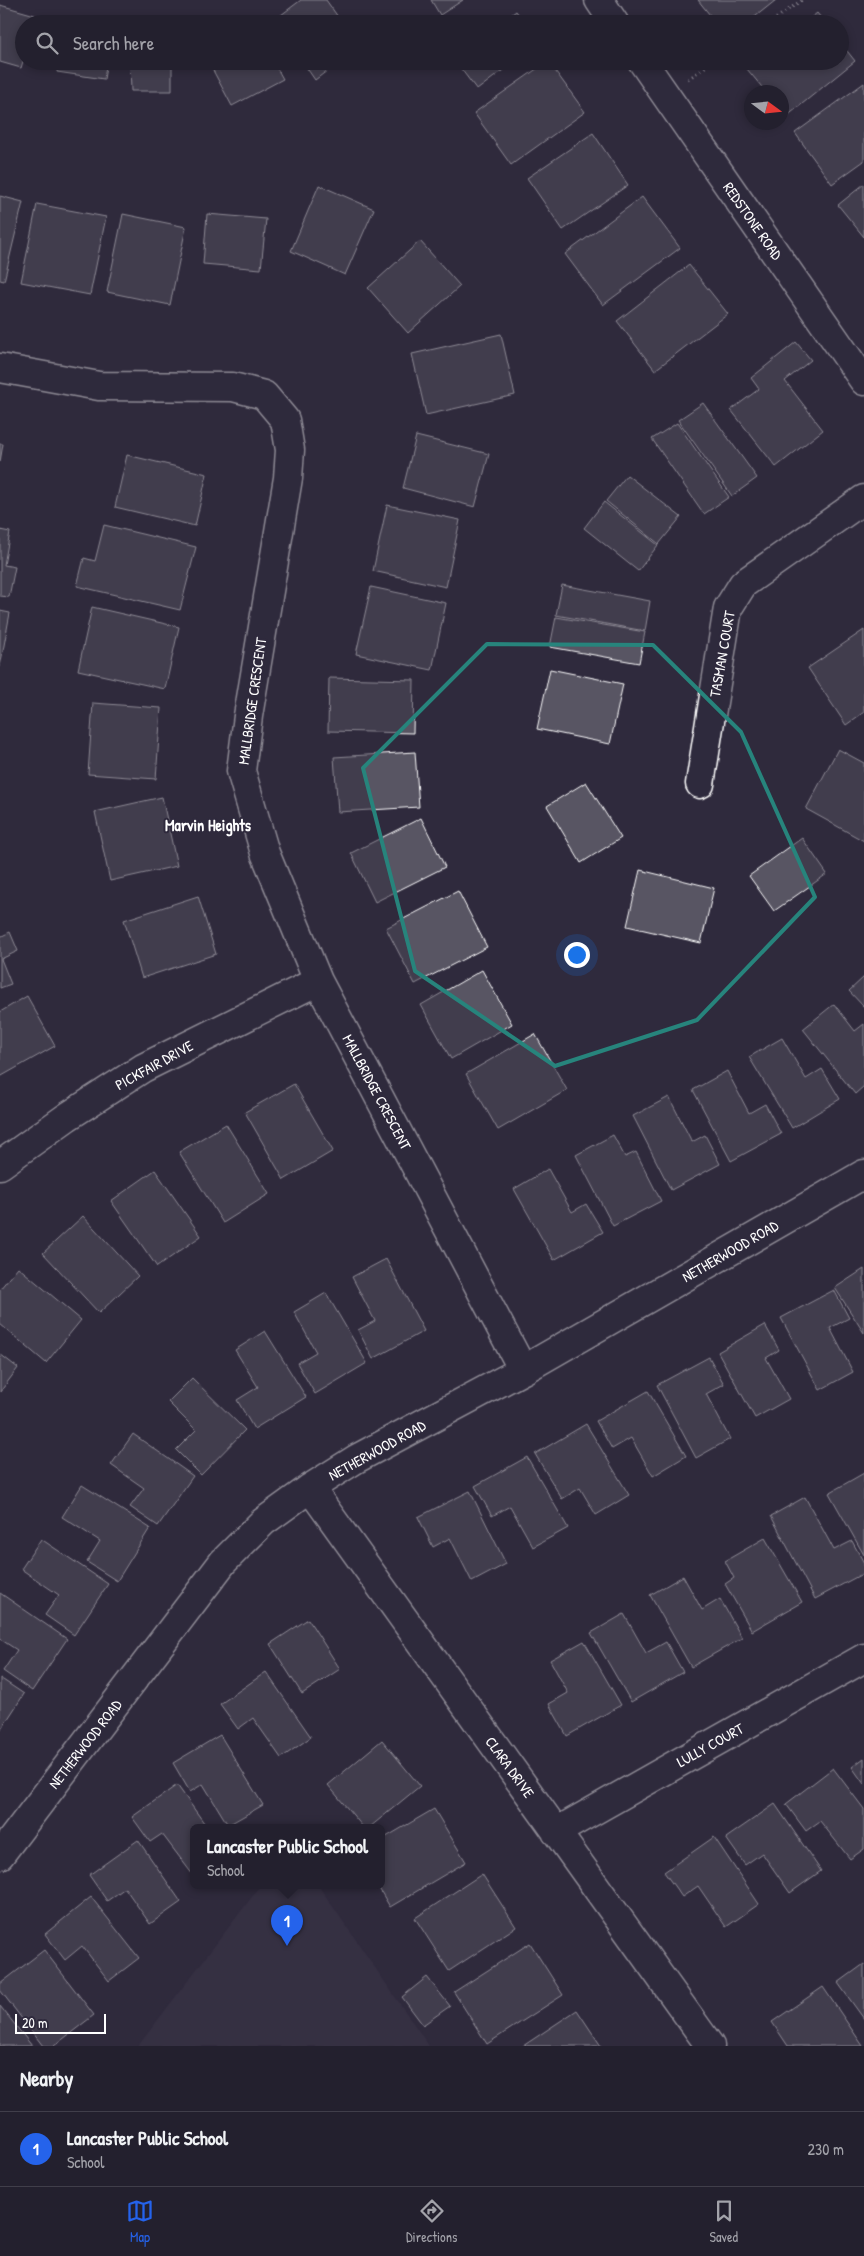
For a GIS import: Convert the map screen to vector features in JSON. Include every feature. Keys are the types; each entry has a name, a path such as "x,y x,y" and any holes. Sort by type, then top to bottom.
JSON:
{"street":[{"path":"599,0 610,15"},
{"name":"REDSTONE ROAD","path":"648,70 864,381"},
{"name":"MALLBRIDGE CRESCENT","path":"0,368 99,386 233,387 264,395 285,420 290,450 288,478 248,716 242,771 265,853 318,981 523,1370"},
{"name":"TASMAN COURT","path":"700,784 728,608 743,584 864,499"},
{"name":"PICKFAIR DRIVE","path":"0,1165 67,1117 142,1068 318,981"},
{"name":"NETHERWOOD ROAD","path":"0,1855 223,1562 263,1522 310,1488 356,1459 523,1370 864,1174"},
{"name":"CLARA DRIVE","path":"310,1488 710,2046"},
{"name":"LULLY COURT","path":"556,1832 864,1658"}],"path":[{"path":"781,15 802,0"}],"highlighted area":[{"path":"487,644 653,645 741,732 815,897 697,1020 555,1066 415,971 363,768"}],"shaded area":[{"path":"258,1889 321,1889 429,2046 138,2046"}],"building":[{"path":"301,0 326,0 337,15 281,15"},
{"path":"431,0 463,0 440,15"},
{"path":"698,0 776,0 757,15 710,15"},
{"path":"0,5 35,15 15,15 15,66 0,62"},
{"path":"516,11 519,15 511,15"},
{"path":"849,53 855,61 849,66"},
{"path":"57,70 106,70 104,79 57,72"},
{"path":"130,70 172,70 172,91 131,91"},
{"path":"213,70 278,70 283,79 232,106"},
{"path":"308,70 328,70 315,80"},
{"path":"462,70 503,70 477,90"},
{"path":"535,70 555,70 585,112 511,165 474,113"},
{"path":"748,70 844,70 789,115 789,85 760,85"},
{"path":"864,83 864,161 832,184 795,133"},
{"path":"593,133 628,185 563,230 527,178"},
{"path":"864,184 864,237 838,205"},
{"path":"319,185 374,209 345,275 291,251"},
{"path":"0,196 23,202 4,281 0,280"},
{"path":"642,197 680,248 603,305 565,254"},
{"path":"37,204 106,217 90,295 21,282"},
{"path":"123,214 186,227 170,305 107,292"},
{"path":"207,214 266,219 261,269 203,264"},
{"path":"420,241 460,286 408,333 368,288"},
{"path":"689,265 728,314 655,370 617,321"},
{"path":"501,334 515,395 426,415 412,354"},
{"path":"796,342 811,360 785,381 823,430 776,467 731,410 759,389 751,378"},
{"path":"703,403 757,478 732,496 678,420"},
{"path":"677,423 729,497 704,514 652,439"},
{"path":"416,436 489,454 475,507 403,488"},
{"path":"0,444 3,444 0,462"},
{"path":"127,455 207,474 195,526 115,507"},
{"path":"627,475 681,517 659,544 606,501"},
{"path":"604,502 658,545 638,571 584,528"},
{"path":"387,505 460,520 446,587 373,571"},
{"path":"104,525 196,547 180,610 77,586 84,558 95,561"},
{"path":"0,530 10,532 4,565 15,567 9,597 0,596"},
{"path":"562,585 650,601 645,631 556,615"},
{"path":"371,587 446,603 432,670 356,654"},
{"path":"92,607 179,627 165,689 78,670"},
{"path":"0,611 10,613 0,667"},
{"path":"556,617 645,632 639,663 550,647"},
{"path":"864,630 864,712 846,725 808,668"},
{"path":"550,669 623,684 610,744 537,729"},
{"path":"329,678 414,680 413,733 328,731"},
{"path":"93,703 161,708 156,779 88,774"},
{"path":"838,749 864,763 864,841 806,809"},
{"path":"415,752 419,807 338,812 334,757"},
{"path":"586,782 621,838 581,863 547,806"},
{"path":"162,797 177,866 110,881 95,812"},
{"path":"421,818 445,867 375,902 351,853"},
{"path":"802,838 827,874 774,911 749,876"},
{"path":"640,870 714,888 701,943 627,926"},
{"path":"458,891 487,947 415,984 386,928"},
{"path":"198,896 216,954 142,978 124,920"},
{"path":"10,932 18,951 1,959 11,984 0,988 0,937"},
{"path":"482,970 512,1024 451,1059 421,1005"},
{"path":"864,977 864,1007 849,991"},
{"path":"27,996 55,1046 0,1077 0,1012"},
{"path":"834,1004 855,1031 864,1024 864,1086 855,1094 803,1029"},
{"path":"535,1034 567,1090 498,1130 466,1074"},
{"path":"782,1038 806,1079 822,1069 840,1099 792,1128 749,1057"},
{"path":"727,1071 749,1113 765,1104 781,1134 731,1161 693,1090"},
{"path":"294,1084 333,1151 284,1180 245,1112"},
{"path":"669,1097 692,1142 705,1135 720,1164 671,1190 633,1116"},
{"path":"226,1124 269,1194 223,1223 179,1152"},
{"path":"613,1135 625,1157 636,1152 661,1201 613,1226 576,1155"},
{"path":"548,1169 572,1212 586,1204 603,1232 554,1260 514,1189"},
{"path":"155,1170 201,1236 157,1267 111,1201"},
{"path":"83,1216 138,1276 99,1313 43,1253"},
{"path":"386,1259 424,1331 373,1359 358,1330 375,1321 352,1277"},
{"path":"18,1267 81,1320 46,1363 0,1324 0,1289"},
{"path":"864,1269 864,1333 835,1288"},
{"path":"834,1290 849,1318 830,1328 853,1372 820,1390 781,1318"},
{"path":"326,1293 367,1363 315,1394 297,1363 316,1352 294,1312"},
{"path":"765,1325 779,1350 766,1358 789,1399 755,1418 718,1352"},
{"path":"265,1331 306,1397 254,1429 237,1400 258,1387 235,1350"},
{"path":"0,1354 18,1368 0,1392"},
{"path":"709,1357 724,1384 706,1394 730,1439 696,1458 657,1385"},
{"path":"192,1378 245,1430 201,1475 176,1450 196,1430 168,1402"},
{"path":"648,1391 686,1456 653,1476 631,1438 612,1449 596,1421"},
{"path":"586,1424 629,1495 596,1515 580,1488 562,1499 535,1454"},
{"path":"133,1434 193,1476 158,1526 130,1507 144,1488 111,1465"},
{"path":"527,1457 568,1528 533,1547 510,1506 492,1516 475,1486"},
{"path":"864,1473 864,1555 829,1493"},
{"path":"82,1485 150,1528 117,1581 87,1562 100,1541 62,1517"},
{"path":"470,1491 506,1564 472,1582 450,1538 433,1547 418,1517"},
{"path":"805,1497 834,1550 852,1541 864,1563 864,1573 815,1599 771,1516"},
{"path":"765,1538 802,1602 752,1631 725,1584 734,1578 725,1561"},
{"path":"41,1539 108,1584 74,1635 45,1615 59,1595 21,1569"},
{"path":"683,1576 702,1610 720,1599 742,1638 691,1667 650,1595"},
{"path":"0,1593 67,1639 32,1691 3,1671 17,1650 0,1639"},
{"path":"624,1614 646,1653 666,1642 683,1672 631,1702 591,1633"},
{"path":"308,1619 340,1669 302,1694 270,1644"},
{"path":"584,1641 621,1705 567,1736 549,1704 568,1693 550,1660"},
{"path":"266,1672 311,1737 281,1758 253,1718 238,1729 220,1704"},
{"path":"0,1678 24,1694 0,1731"},
{"path":"220,1735 263,1805 227,1824 203,1784 190,1792 173,1763"},
{"path":"382,1740 420,1786 374,1824 360,1824 328,1785"},
{"path":"864,1758 864,1784 852,1767"},
{"path":"833,1768 864,1809 864,1849 850,1859 820,1821 806,1831 786,1804"},
{"path":"177,1785 205,1824 190,1824 190,1871 162,1834 150,1842 132,1817"},
{"path":"775,1804 821,1871 790,1893 762,1853 745,1865 726,1838"},
{"path":"434,1809 466,1862 390,1907 379,1889 385,1889 385,1838"},
{"path":"714,1837 759,1904 726,1927 698,1886 682,1897 664,1872"},
{"path":"138,1840 181,1902 150,1924 125,1888 107,1901 89,1875"},
{"path":"482,1874 516,1927 449,1971 415,1918"},
{"path":"91,1897 139,1958 109,1981 82,1946 65,1960 45,1934"},
{"path":"530,1943 563,1995 487,2044 454,1992"},
{"path":"44,1950 94,2015 54,2046 43,2046 0,1990 0,1984"},
{"path":"864,1964 864,2019 838,1983"},
{"path":"427,1977 450,2006 423,2025 402,1997"},
{"path":"823,1987 863,2046 788,2046 772,2022"},
{"path":"0,2006 32,2046 0,2046"},
{"path":"577,2010 601,2046 523,2046"}],"place":[{"name":"Lancaster Public School","path":"287,1946"}],"district":[{"name":"Marvin Heights","path":"208,825"}]}
